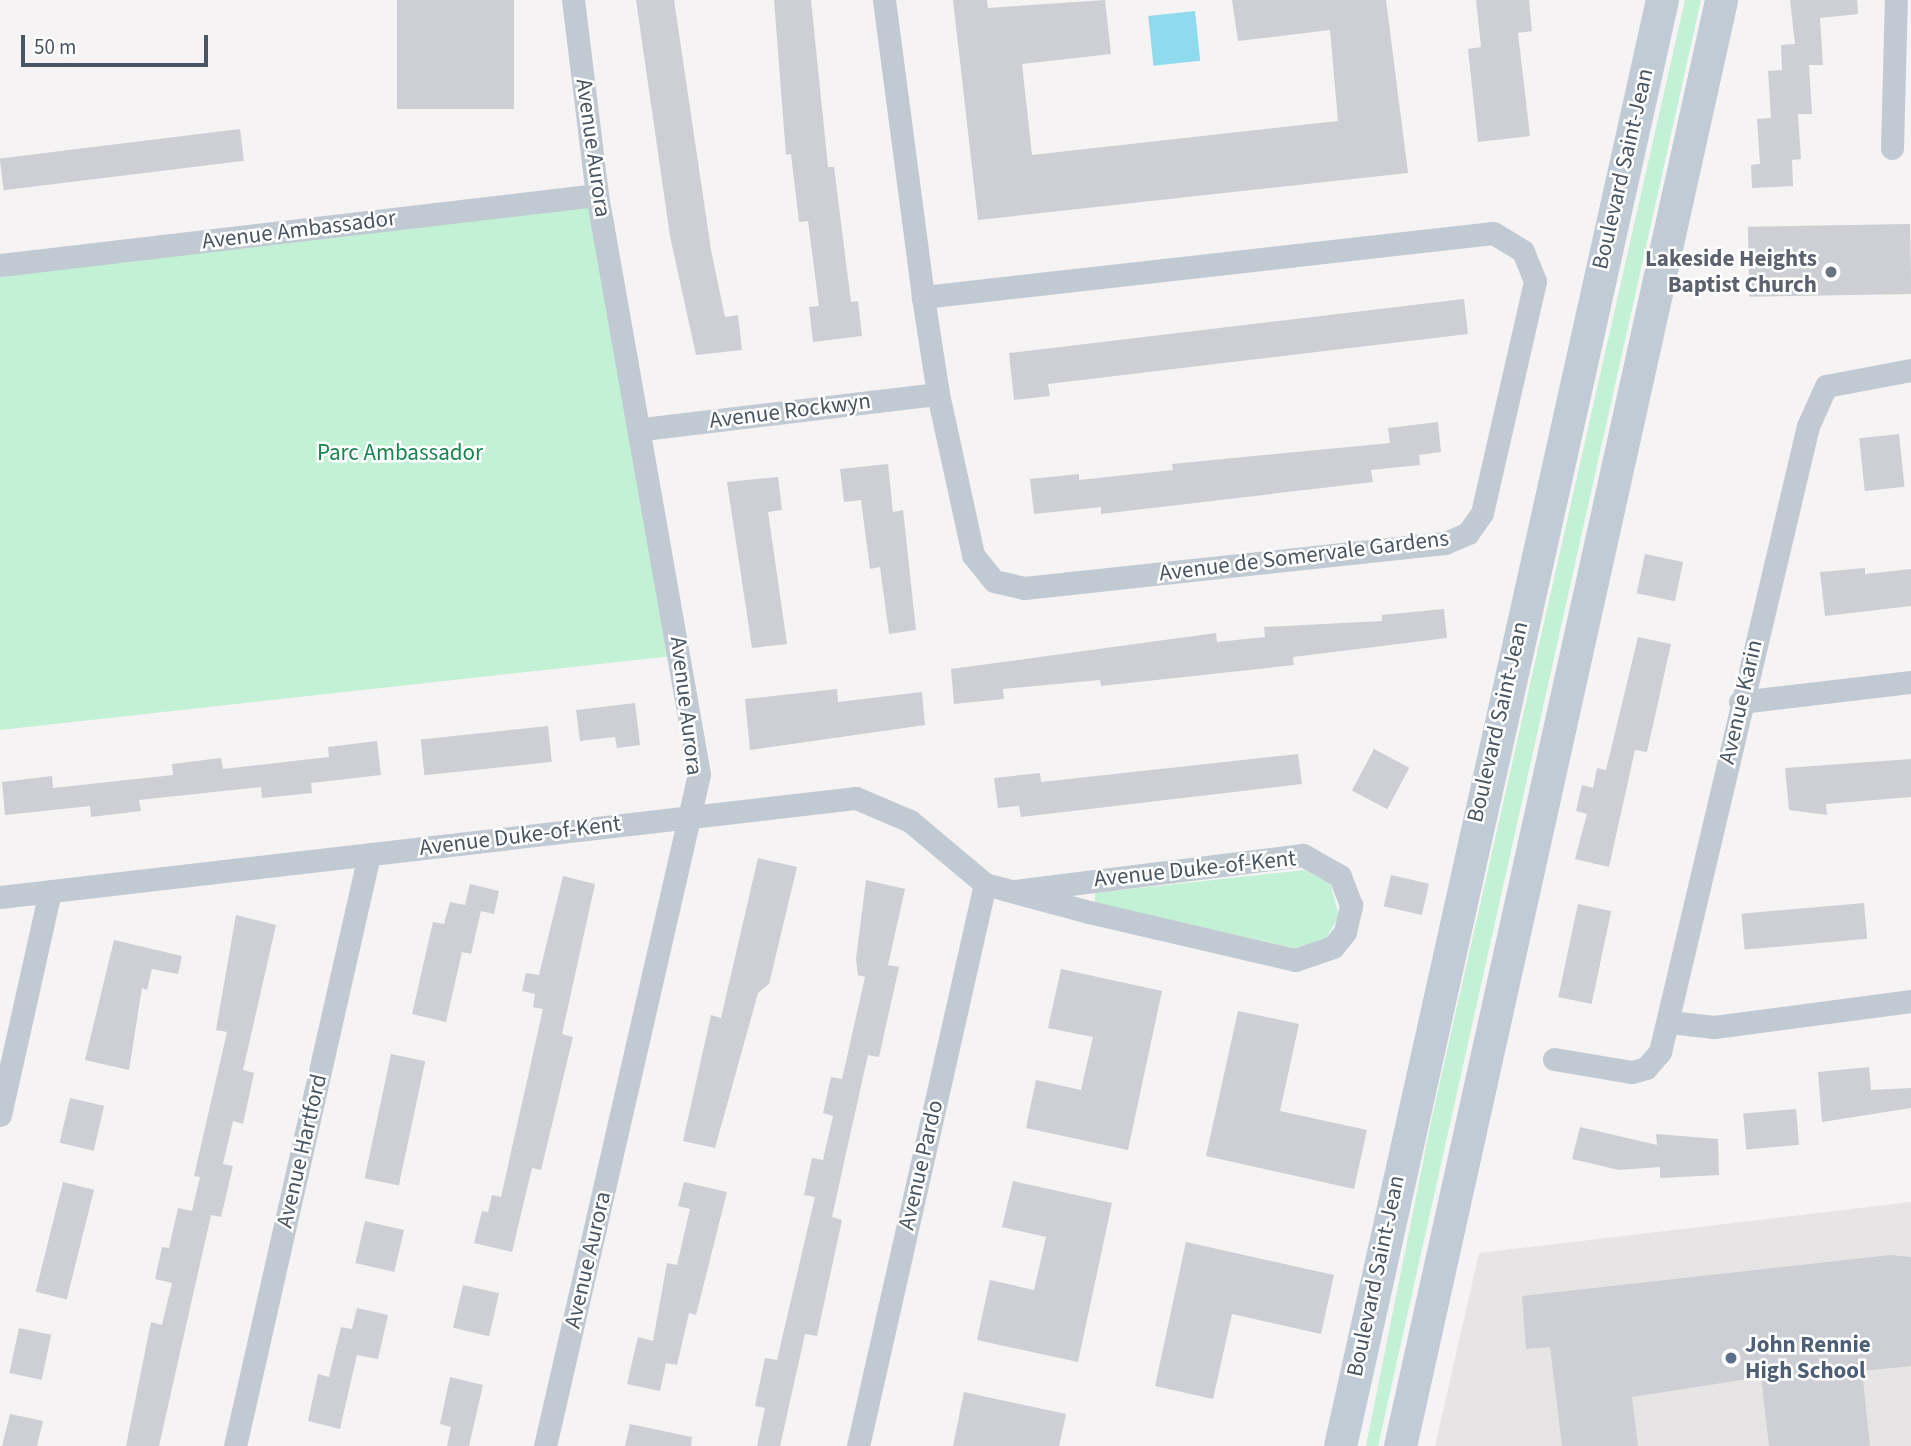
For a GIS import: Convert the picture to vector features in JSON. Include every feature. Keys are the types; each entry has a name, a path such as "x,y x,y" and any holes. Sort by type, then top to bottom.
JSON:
{"main road":[{"name":"Boulevard Saint-Jean","path":"1339,1446 1662,0"},
{"path":"1401,1446 1721,0"}],"street":[{"name":"Avenue Aurora","path":"545,1446 699,774 643,429 597,195 573,0"},
{"name":"Avenue de Somervale Gardens","path":"884,0 923,297 938,394 973,555 994,581 1024,588 1445,544 1468,533 1482,513 1535,281 1523,251 1493,233 923,297"},
{"path":"1892,148 1896,0"},
{"name":"Avenue Ambassador","path":"0,265 597,195"},
{"name":"Avenue Karin","path":"1670,1023 1740,702 1808,426 1826,386 1911,370"},
{"name":"Avenue Rockwyn","path":"643,429 938,394"},
{"path":"1740,702 1911,682"},
{"name":"Avenue Duke-of-Kent","path":"0,897 856,798 910,821 985,884 1013,891 1295,960 1333,947 1352,905 1340,876 1303,855 1013,891"},
{"name":"Avenue Hartford","path":"235,1446 369,855"},
{"name":"Avenue Pardo","path":"858,1446 985,884"},
{"path":"0,1115 50,892"},
{"path":"1554,1059 1619,1072 1646,1068 1660,1052 1670,1023 1714,1027 1911,1001"}],"shaded area":[{"path":"1911,1202 1911,1446 1435,1446 1479,1253"}],"green space":[{"path":"1685,0 1701,0 1378,1446 1366,1446 1432,1117"},
{"name":"Parc Ambassador","path":"597,195 681,655 0,730 0,271"},
{"path":"1305,870 1330,883 1339,916 1325,940 1295,948 1095,903 1095,893"}],"water":[{"path":"1195,11 1200,61 1153,66 1148,16"}],"building":[{"path":"397,0 514,0 514,109 397,109"},
{"path":"636,0 674,0 711,250 725,317 738,315 742,350 696,355 670,236"},
{"path":"774,0 811,0 828,167 834,167 851,302 858,301 862,336 813,342 809,307 819,306 808,221 799,222 791,154 786,155"},
{"path":"953,0 987,0 988,8 1105,0 1111,54 1022,64 1032,155 1338,121 1330,30 1238,41 1232,0 1386,0 1408,173 978,220"},
{"path":"1476,0 1529,0 1532,31 1518,33 1530,136 1478,142 1468,49 1481,47"},
{"path":"1790,0 1857,0 1858,14 1820,18 1823,65 1809,65 1812,114 1798,114 1801,159 1792,160 1793,186 1752,188 1751,165 1760,164 1757,119 1771,118 1768,71 1782,70 1781,45 1795,44"},
{"path":"240,129 244,161 4,190 0,158"},
{"name":"Lakeside Heights Baptist Church","path":"1910,224 1911,294 1749,297 1748,227"},
{"path":"1464,299 1468,334 1048,384 1050,396 1014,400 1009,353"},
{"path":"1438,422 1441,452 1419,455 1420,465 1371,470 1373,482 1101,514 1101,507 1034,514 1030,479 1079,474 1079,480 1173,470 1172,464 1390,443 1388,428"},
{"path":"1899,434 1905,487 1865,491 1859,438"},
{"path":"888,464 893,512 903,510 916,630 889,634 880,567 870,569 861,500 844,502 840,469"},
{"path":"778,477 782,510 768,512 787,644 752,648 727,482"},
{"path":"1645,554 1683,562 1675,601 1637,593"},
{"path":"1865,568 1865,574 1911,569 1911,606 1825,616 1820,572"},
{"path":"1444,609 1447,638 1293,657 1294,665 1101,686 1100,680 1003,689 1004,699 954,704 951,669 1216,633 1217,642 1265,637 1264,627 1382,621 1382,615"},
{"path":"1638,637 1671,644 1647,752 1635,750 1609,867 1575,859 1587,814 1576,811 1582,785 1593,788 1597,768 1606,770"},
{"path":"837,689 838,702 922,692 925,725 750,750 745,699"},
{"path":"635,703 640,745 617,748 615,737 580,741 576,710"},
{"path":"548,726 552,762 424,775 421,739"},
{"path":"377,741 381,775 311,783 312,793 262,798 261,787 139,800 141,811 91,817 90,806 5,815 2,782 52,776 53,788 173,775 172,764 221,758 223,769 329,757 328,747"},
{"path":"1374,749 1409,768 1387,809 1352,790"},
{"path":"1298,754 1302,784 1021,817 1019,806 998,808 994,778 1040,773 1041,782"},
{"path":"1911,759 1911,797 1826,804 1827,815 1789,810 1785,768"},
{"path":"758,858 797,867 769,984 758,993 715,1148 683,1141 711,1015 721,1018"},
{"path":"1391,875 1429,884 1422,915 1384,906"},
{"path":"563,876 595,884 562,1034 573,1037 541,1170 532,1168 512,1252 474,1243 482,1211 488,1212 492,1195 501,1197 543,1009 533,1007 535,994 522,991 526,973 539,975"},
{"path":"866,880 905,889 888,965 899,967 879,1057 868,1055 850,1135 832,1217 842,1220 817,1336 805,1334 780,1446 757,1446 765,1408 755,1406 765,1358 777,1360 815,1197 804,1195 812,1158 823,1160 833,1116 823,1113 831,1077 842,1079 865,977 858,975 856,959"},
{"path":"470,884 499,891 494,914 481,911 471,954 462,952 446,1022 412,1014 433,922 444,924 450,902 465,905"},
{"path":"1864,903 1867,939 1745,950 1741,914"},
{"path":"1578,904 1611,911 1592,1004 1558,997"},
{"path":"236,915 276,925 243,1070 254,1073 243,1124 233,1121 223,1164 233,1166 221,1217 211,1215 159,1446 126,1446 151,1322 162,1325 172,1283 155,1279 162,1247 169,1248 178,1208 192,1211 200,1177 194,1176 227,1032 216,1030"},
{"path":"114,940 182,956 178,974 152,969 147,990 142,988 129,1070 85,1060"},
{"path":"1061,969 1162,991 1128,1150 1026,1128 1036,1080 1081,1090 1093,1037 1048,1028"},
{"path":"1238,1011 1299,1024 1280,1111 1367,1130 1354,1189 1206,1156"},
{"path":"391,1054 425,1061 399,1186 365,1178"},
{"path":"1869,1067 1871,1090 1911,1088 1911,1108 1822,1122 1818,1072"},
{"path":"70,1098 104,1106 94,1151 60,1143"},
{"path":"1796,1109 1799,1145 1746,1149 1743,1114"},
{"path":"1580,1127 1657,1145 1656,1134 1718,1139 1719,1175 1660,1178 1660,1167 1619,1170 1572,1159"},
{"path":"1013,1181 1112,1203 1078,1362 977,1340 990,1280 1034,1290 1046,1237 1002,1227"},
{"path":"63,1182 94,1190 67,1299 36,1292"},
{"path":"684,1182 727,1192 696,1315 689,1313 677,1365 666,1363 660,1391 627,1384 638,1337 653,1341 667,1263 677,1265 690,1209 678,1206"},
{"path":"365,1221 404,1230 394,1272 355,1263"},
{"path":"1186,1242 1334,1275 1321,1334 1232,1314 1213,1399 1155,1386"},
{"name":"John Rennie High School","path":"1890,1255 1911,1257 1911,1366 1862,1371 1870,1446 1769,1446 1761,1377 1632,1397 1638,1446 1562,1446 1550,1347 1526,1349 1522,1296"},
{"path":"463,1285 499,1293 489,1336 453,1328"},
{"path":"357,1308 388,1315 378,1359 357,1355 340,1429 308,1421 318,1374 329,1377 341,1327 352,1329"},
{"path":"19,1328 51,1335 42,1380 9,1373"},
{"path":"450,1377 483,1385 469,1446 447,1446 451,1427 440,1424"},
{"path":"964,1392 1066,1414 1059,1446 953,1446"},
{"path":"10,1414 43,1421 37,1446 2,1446"},
{"path":"630,1424 692,1437 691,1446 625,1446"}],"place":[{"name":"Lakeside Heights Baptist Church","path":"1831,272"},
{"name":"John Rennie High School","path":"1731,1358"}]}
